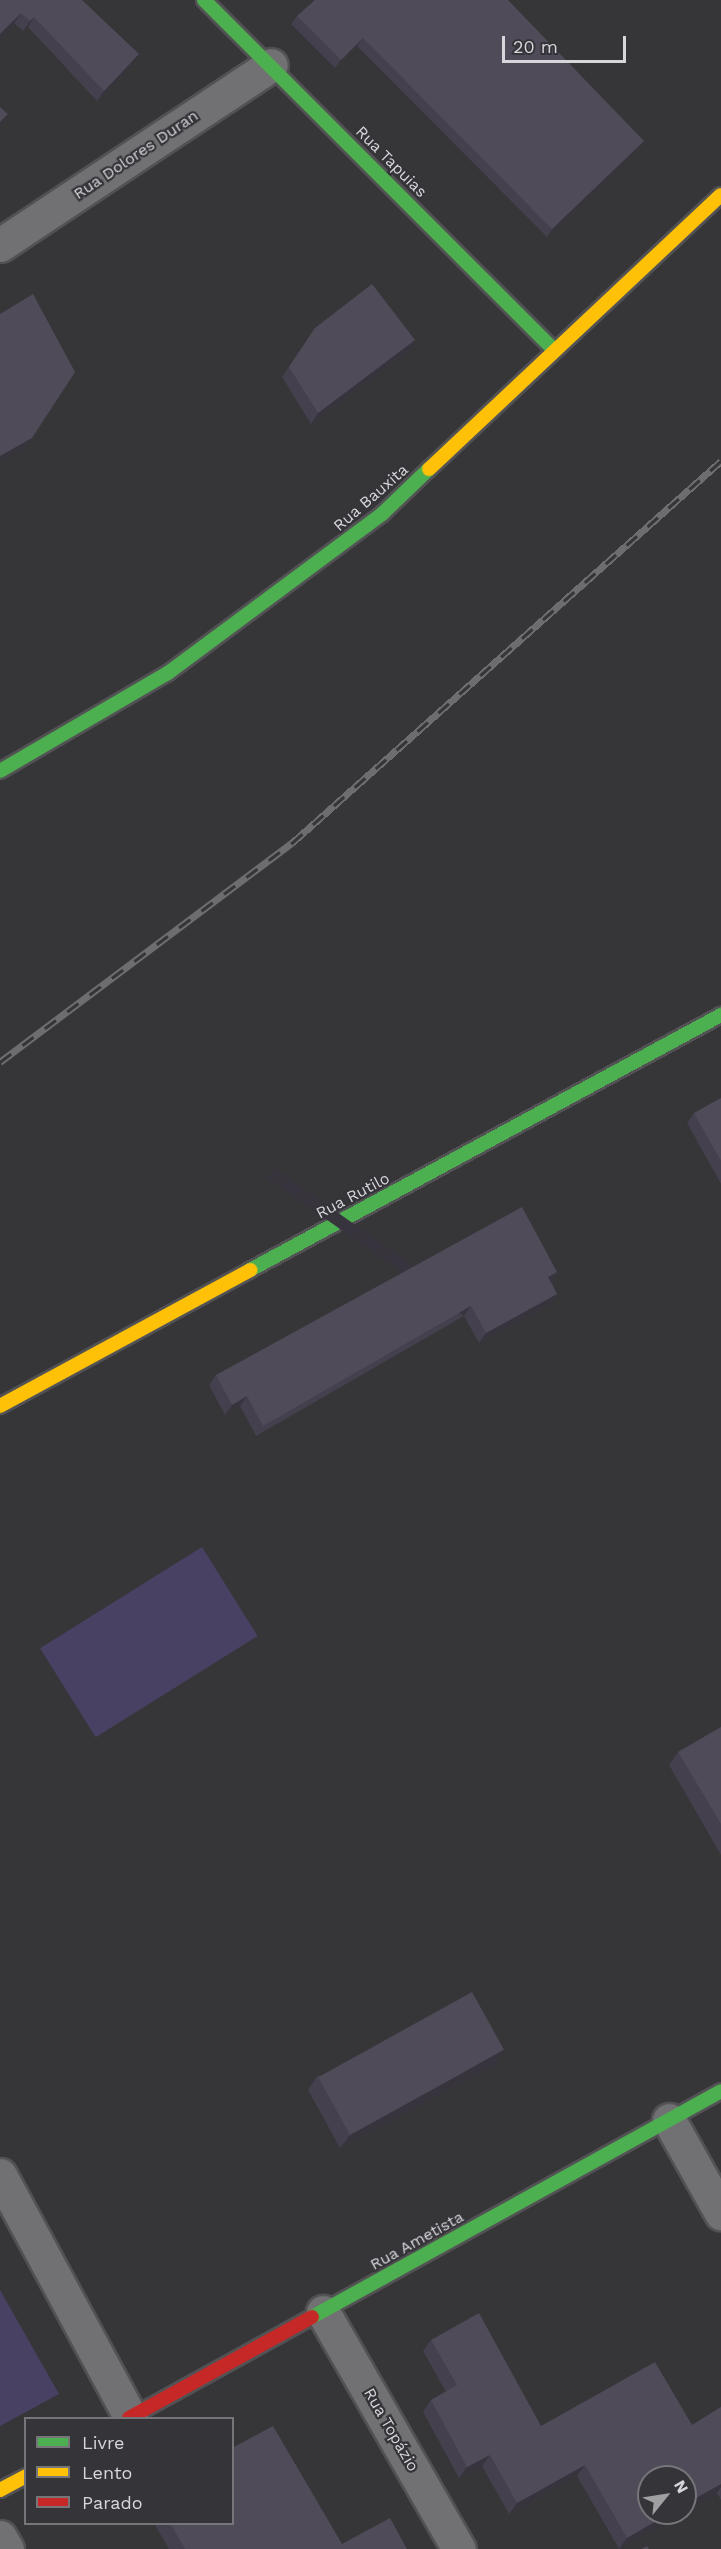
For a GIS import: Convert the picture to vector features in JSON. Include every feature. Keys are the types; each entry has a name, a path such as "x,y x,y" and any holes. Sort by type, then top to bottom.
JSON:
{"street":[{"name":"Rua Tapuias","path":"204,0 553,349"},
{"name":"Rua Dolores Duran","path":"0,245 271,65"},
{"name":"Rua Bauxita","path":"0,771 168,673 363,528 721,195"},
{"name":"Rua Rutilo","path":"0,1406 721,1015"},
{"name":"Rua Ametista","path":"132,2417 721,2091"},
{"path":"669,2120 721,2213"},
{"path":"0,2175 129,2417"},
{"name":"Rua Topázio","path":"323,2312 459,2549"},
{"path":"0,2490 24,2477"},
{"path":"0,2537 7,2549"}],"shaded area":[{"path":"202,1547 258,1636 96,1737 40,1648"},
{"path":"0,2290 59,2394 0,2426"}],"building":[{"path":"0,0 82,0 139,54 104,91 34,17 30,21 21,13 0,34"},
{"path":"315,0 508,0 644,141 552,229 363,38 341,60 297,16"},
{"path":"0,107 8,114 0,122"},
{"path":"372,284 415,340 318,413 289,367 315,328"},
{"path":"33,294 75,372 32,438 0,456 0,314"},
{"path":"721,1098 721,1161 694,1113"},
{"path":"522,1207 557,1272 548,1277 557,1294 486,1333 471,1306 263,1426 247,1396 232,1405 216,1375"},
{"path":"721,1727 721,1824 678,1752"},
{"path":"472,1992 504,2050 350,2135 318,2077"},
{"path":"479,2313 541,2426 655,2362 692,2425 721,2407 721,2484 697,2497 697,2465 637,2465 637,2525 649,2525 627,2538 585,2465 517,2503 490,2455 467,2467 431,2400 457,2385 431,2340"},
{"path":"273,2426 342,2544 390,2518 407,2549 185,2549 171,2525 234,2525 234,2447"}],"railway":[{"path":"0,1062 292,843 721,461"}],"traffic: fast":[{"path":"204,0 553,349"},
{"path":"0,771 168,673 382,514 429,469"},
{"path":"250,1270 721,1015"},
{"path":"312,2317 721,2091"}],"traffic: slow":[{"path":"429,469 721,195"},
{"path":"0,1406 250,1270"},
{"path":"0,2490 24,2477"}],"traffic: jam":[{"path":"131,2417 312,2317"}]}
